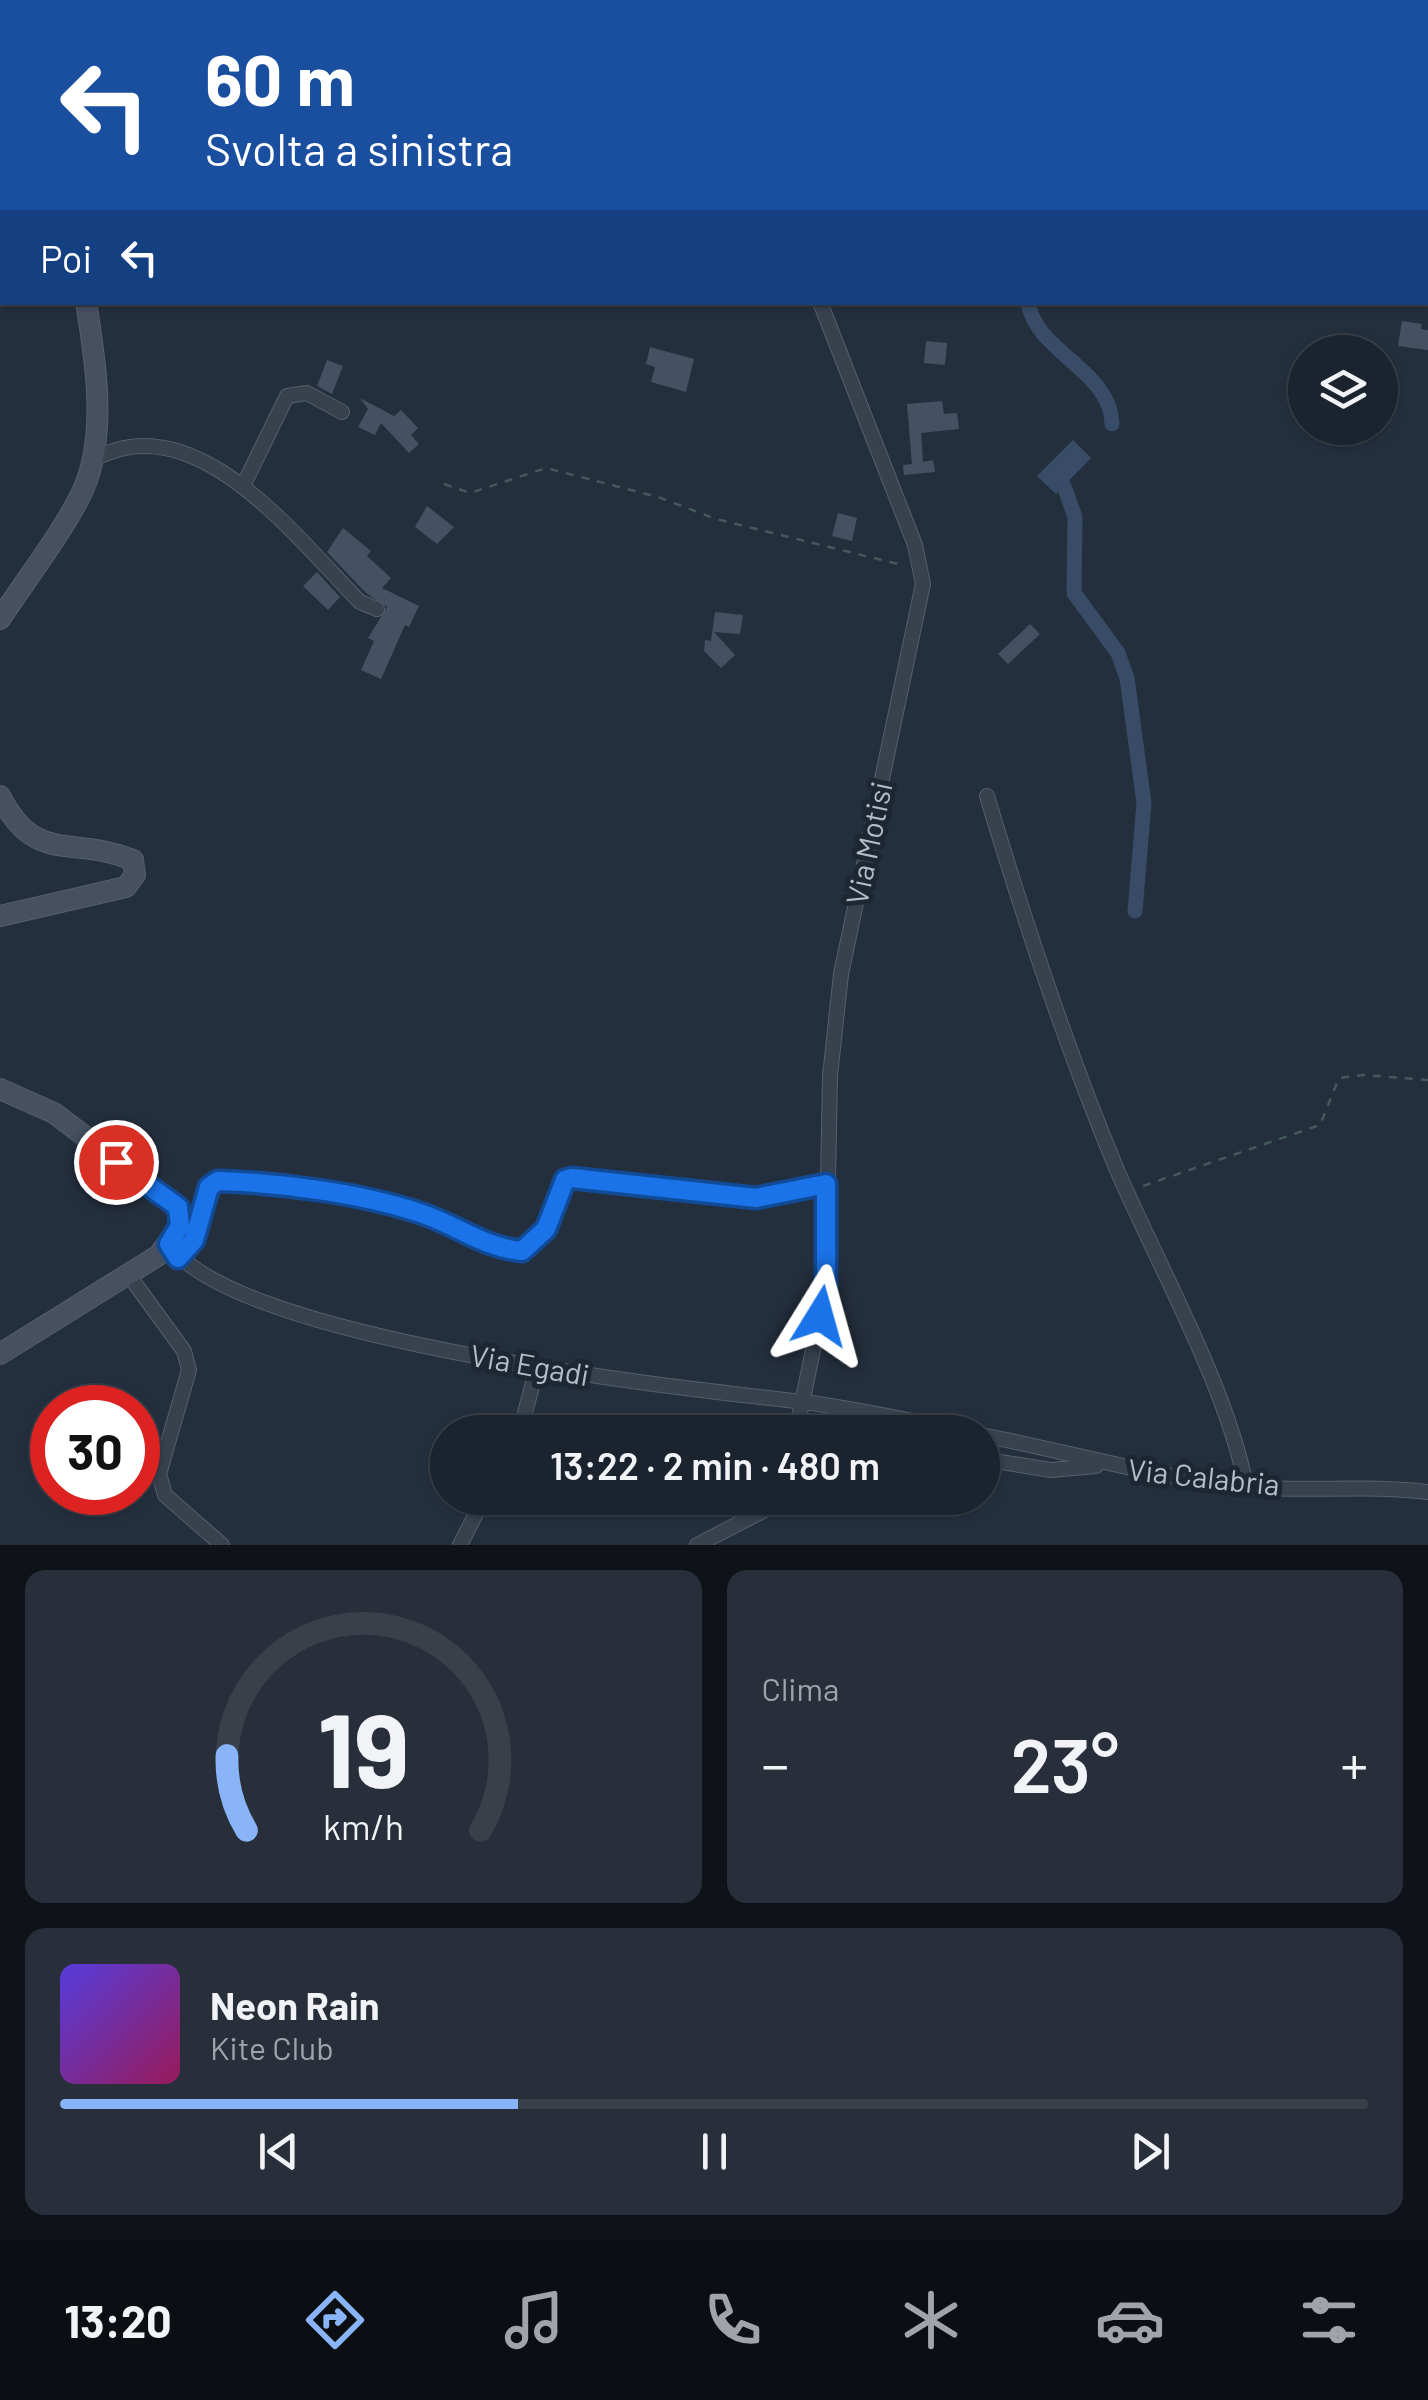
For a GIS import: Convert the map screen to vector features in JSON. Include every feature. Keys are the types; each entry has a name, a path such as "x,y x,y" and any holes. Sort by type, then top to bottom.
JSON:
{"main road":[{"path":"0,619 87,482 95,374 86,305"},
{"path":"0,796 15,826 31,838 117,853 133,860 135,875 126,886 0,916"},
{"path":"0,1089 54,1114 178,1207 180,1226 174,1251 128,1274 0,1354"}],"street":[{"name":"Via Motisi","path":"798,1415 826,1288 830,1076 841,974 910,654 923,567 821,305"},
{"path":"243,486 287,396 306,393 342,412"},
{"path":"90,462 130,447 160,447 196,458 243,486 360,602 377,608"},
{"path":"987,796 1054,1013 1219,1404 1240,1458 1246,1486"},
{"path":"174,1251 194,1240 209,1187 218,1181 384,1202 424,1214 503,1250 522,1251 546,1229 565,1180 572,1178 756,1198 826,1184"},
{"name":"Via Egadi","path":"174,1251 246,1297 297,1314 537,1367 799,1402 858,1415"},
{"path":"128,1274 184,1352 189,1370 159,1474 164,1494 222,1545"},
{"path":"524,1415 537,1367"},
{"name":"Via Calabria","path":"1000,1439 1109,1465 1246,1486 1395,1486 1428,1492"},
{"path":"1000,1461 1051,1470 1109,1465"},
{"path":"460,1545 475,1515"},
{"path":"697,1545 755,1515"}],"path":[{"path":"444,484 470,493 546,468 658,497 716,519 889,564 923,567"},
{"path":"1127,1192 1320,1125 1339,1078 1364,1075 1428,1080"}],"water":[{"path":"1073,440 1091,458 1056,494 1037,476"}],"building":[{"path":"1402,321 1422,324 1421,329 1428,330 1428,350 1398,346"},
{"path":"926,341 947,343 945,365 924,363"},
{"path":"650,347 694,359 686,392 651,382 655,367 646,364"},
{"path":"327,360 343,366 332,394 317,386"},
{"path":"360,398 394,416 401,410 418,428 411,435 419,444 409,453 381,423 375,435 358,427 368,409"},
{"path":"942,401 944,414 957,413 959,429 921,433 923,462 933,460 935,472 904,475 903,465 912,464 907,404"},
{"path":"427,506 454,527 437,544 415,527"},
{"path":"838,513 857,518 852,541 832,536"},
{"path":"343,528 371,551 367,556 391,578 382,588 419,606 409,627 405,625 381,679 361,670 374,641 368,638 387,607 366,593 327,552"},
{"path":"317,572 340,597 328,610 303,586"},
{"path":"715,612 743,615 740,634 714,632 735,655 721,668 704,651 705,640 711,641"},
{"path":"1030,624 1040,634 1008,664 998,654"}],"waterway":[{"path":"1029,305 1044,335 1099,389 1112,424"},
{"path":"1064,486 1075,517 1074,593 1118,653 1127,678 1144,803 1135,911"}],"route":[{"path":"116,1162 178,1207 180,1226 169,1244 178,1258 188,1252 200,1223 203,1200 209,1187 218,1181 384,1202 424,1214 503,1250 522,1251 546,1229 565,1180 572,1178 595,1184 756,1198 826,1184 826,1288 820,1316"}]}
